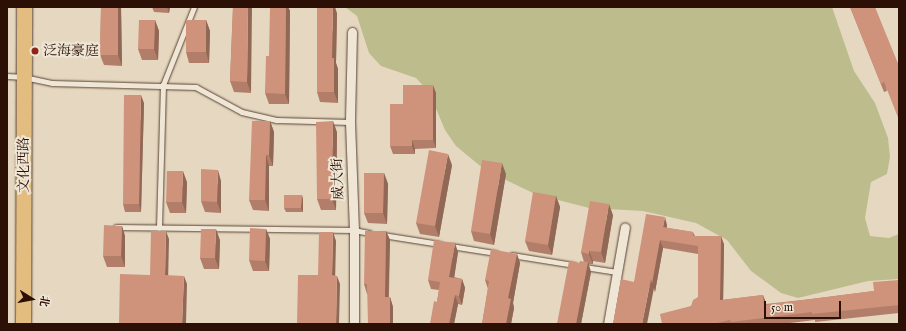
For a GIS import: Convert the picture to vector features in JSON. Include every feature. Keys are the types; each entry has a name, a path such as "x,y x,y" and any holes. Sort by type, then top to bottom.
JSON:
{"main road":[{"name":"文化西路","path":"23,324 24,7"}],"street":[{"name":"威大街","path":"352,32 350,122 354,230 354,324"},
{"path":"608,324 625,227"}],"lane":[{"path":"158,228 163,85 194,7"},
{"path":"7,76 24,77 52,83 196,87 242,112 277,120 350,122"},
{"path":"108,226 354,230 617,272"}],"shaded area":[{"path":"345,7 832,7 854,71 875,103 888,138 890,157 887,174 871,182 865,218 870,236 889,238 899,234 899,279 868,281 798,298 781,293 751,271 727,240 696,223 643,211 589,208 535,194 485,170 456,146 445,130 429,92 416,78 381,66 369,53 357,16"}],"building":[{"path":"101,7 118,7 118,55 100,55"},
{"path":"233,7 248,7 247,82 230,81"},
{"path":"270,7 286,7 285,94 265,93 266,56 269,56"},
{"path":"317,7 333,7 332,58 334,58 334,92 317,92"},
{"path":"850,7 875,7 899,66 899,120 884,82 881,84"},
{"path":"139,20 155,20 154,49 138,49"},
{"path":"186,20 206,20 206,52 186,52"},
{"path":"403,85 433,85 433,140 412,140 412,146 390,146 390,104 403,104"},
{"path":"124,95 141,95 139,204 123,204"},
{"path":"252,121 270,121 269,155 266,155 265,200 249,200"},
{"path":"333,121 332,199 317,199 316,122"},
{"path":"429,150 448,154 435,226 416,223"},
{"path":"482,160 502,163 490,234 471,231"},
{"path":"201,169 218,170 217,202 201,201"},
{"path":"167,171 183,171 182,202 166,202"},
{"path":"364,173 384,173 383,213 364,213"},
{"path":"533,192 556,196 548,245 525,241"},
{"path":"284,195 302,195 301,208 284,208"},
{"path":"590,201 609,204 601,252 589,251 589,254 581,252"},
{"path":"646,214 665,217 663,227 693,232 693,236 721,236 720,300 763,295 764,305 874,291 873,282 899,280 899,305 812,314 812,312 731,322 730,320 713,324 662,324 660,314 691,306 693,300 698,297 698,246 660,240 652,284 651,279 642,324 613,324 621,279 634,282"},
{"path":"104,225 122,226 121,256 103,256"},
{"path":"250,228 266,229 265,261 249,260"},
{"path":"201,229 216,229 215,258 200,258"},
{"path":"151,231 166,231 165,275 184,276 182,324 119,324 120,274 150,275"},
{"path":"365,231 386,231 385,297 390,297 390,324 368,324 367,284 364,284"},
{"path":"319,232 333,232 332,275 337,276 336,324 297,324 298,275 318,275"},
{"path":"434,240 455,243 449,277 462,279 459,296 455,295 449,324 430,324 434,301 437,302 440,282 428,280"},
{"path":"491,249 517,254 508,298 511,299 506,324 482,324 489,281 485,280"},
{"path":"569,261 579,263 580,261 588,262 576,324 557,324"}],"place":[{"name":"泛海豪庭","path":"35,51"}]}
